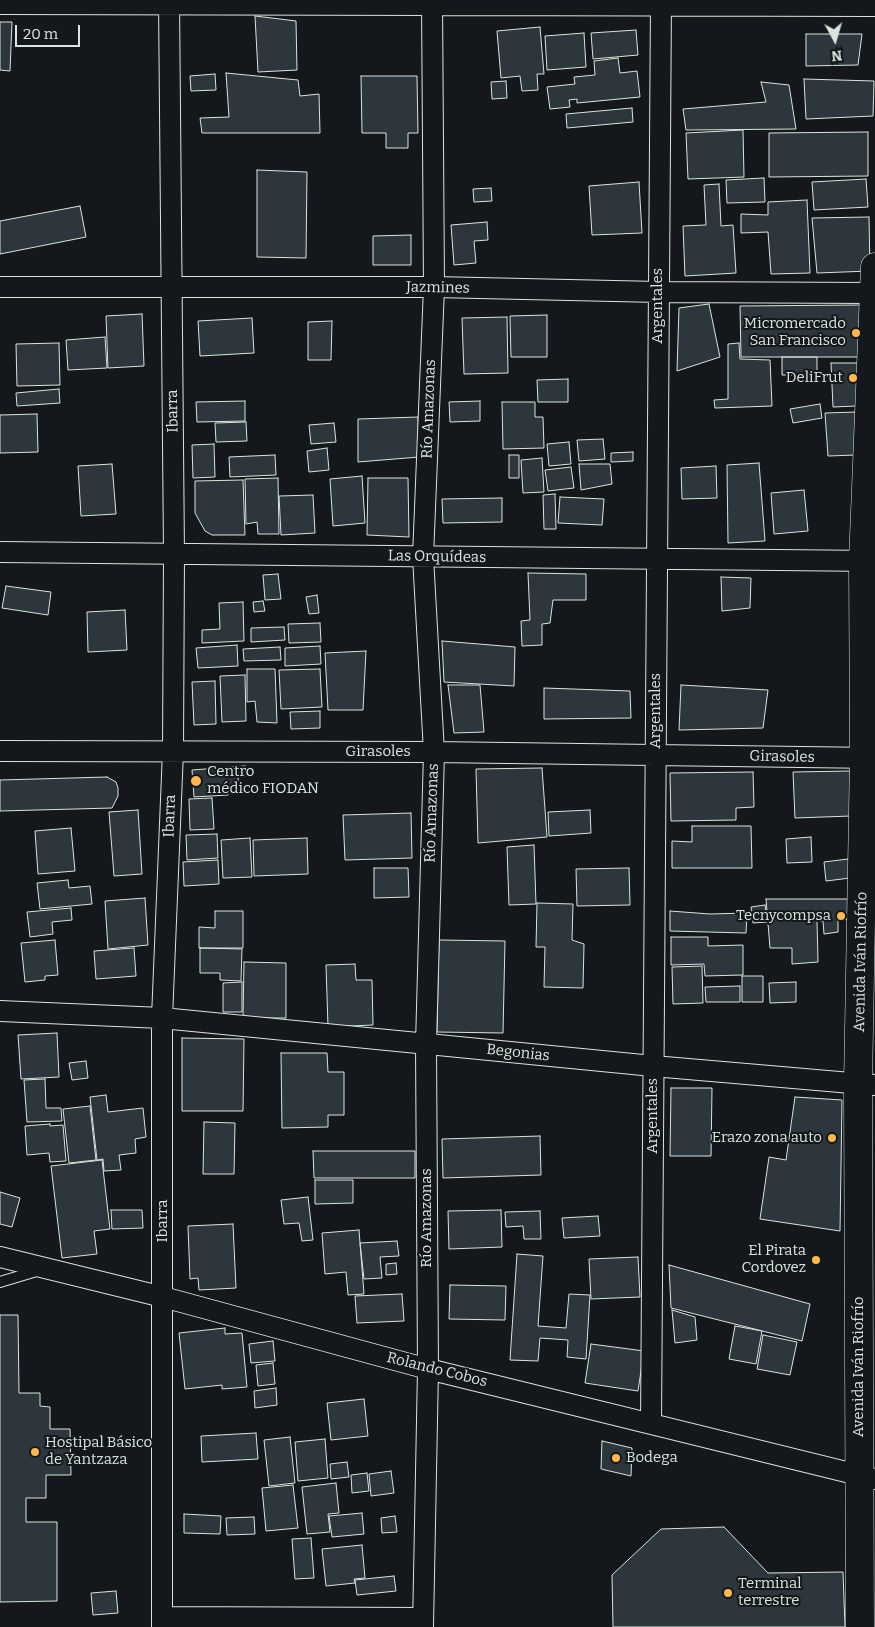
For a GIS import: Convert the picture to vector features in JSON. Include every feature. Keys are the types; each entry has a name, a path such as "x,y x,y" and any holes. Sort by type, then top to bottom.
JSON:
{"main road":[{"name":"Avenida Iván Riofrío","path":"860,1627 867,1477 869,561 875,267"}],"street":[{"path":"0,4 169,2 661,3 875,6"},
{"name":"Ibarra","path":"162,1622 162,1018 173,751 174,554 169,2"},
{"name":"Río Amazonas","path":"423,1622 428,1368 426,1044 434,752 424,557 434,287 432,3"},
{"name":"Argentales","path":"651,1423 661,3"},
{"name":"Jazmines","path":"0,287 434,287 659,292 875,293"},
{"name":"Las Orquídeas","path":"0,552 869,561"},
{"name":"Girasoles","path":"0,751 434,752 870,758"},
{"name":"Begonias","path":"0,1011 162,1018 653,1066 867,1084"},
{"name":"Rolando Cobos","path":"0,1257 163,1297 428,1368 867,1477"},
{"path":"162,1622 423,1622"}],"lane":[{"path":"0,1282 46,1268"}],"building":[{"path":"255,16 296,21 297,70 258,72"},
{"path":"0,22 12,22 10,71 0,70"},
{"path":"540,27 544,74 537,74 538,90 522,91 520,76 501,78 497,31"},
{"path":"636,30 638,55 593,59 591,33"},
{"path":"584,33 586,67 547,70 545,36"},
{"path":"806,34 862,34 858,65 806,66"},
{"path":"618,58 620,73 637,71 640,97 577,103 577,99 569,100 570,107 550,109 547,87 575,84 574,77 595,75 594,61"},
{"path":"226,73 298,80 300,96 319,94 320,133 202,133 200,118 229,117"},
{"path":"215,74 216,90 191,91 190,76"},
{"path":"361,76 417,76 418,133 408,133 408,148 386,148 386,133 362,133"},
{"path":"804,79 874,81 873,116 806,119"},
{"path":"506,81 507,98 492,99 491,82"},
{"path":"761,82 789,85 796,129 686,130 683,109 766,102"},
{"path":"632,108 633,122 567,128 566,114"},
{"path":"743,130 744,177 688,179 686,133"},
{"path":"868,132 868,176 769,177 769,133"},
{"path":"257,170 307,172 306,258 257,257"},
{"path":"764,178 765,202 727,203 726,180"},
{"path":"866,179 868,207 814,210 812,182"},
{"path":"639,182 642,233 592,235 589,186"},
{"path":"719,184 721,226 733,225 736,273 685,276 683,226 706,225 704,185"},
{"path":"491,188 492,201 474,202 473,189"},
{"path":"807,200 810,273 771,274 768,232 741,233 741,214 768,215 768,202"},
{"path":"80,206 86,237 0,254 0,221"},
{"path":"869,217 870,271 817,273 812,218"},
{"path":"487,222 488,240 474,241 476,263 454,265 451,225"},
{"path":"411,235 411,265 373,265 373,236"},
{"path":"709,304 720,357 677,371 679,308"},
{"path":"860,305 858,357 741,357 740,306"},
{"path":"142,314 144,366 108,368 106,316"},
{"path":"547,315 547,357 511,357 510,316"},
{"path":"507,317 508,373 464,374 462,318"},
{"path":"252,318 254,353 200,356 198,321"},
{"path":"332,321 331,360 308,360 308,322"},
{"path":"105,337 107,368 68,370 66,340"},
{"path":"59,343 60,385 17,386 16,344"},
{"path":"739,343 740,359 770,360 772,406 715,408 714,400 728,399 728,344"},
{"path":"782,357 817,357 817,375 782,375"},
{"path":"831,363 858,363 856,406 833,407"},
{"path":"568,379 568,402 538,402 537,380"},
{"path":"59,389 60,403 17,406 16,393"},
{"path":"245,401 245,421 197,422 196,402"},
{"path":"480,401 480,421 450,422 449,402"},
{"path":"502,402 535,402 535,417 543,417 544,448 503,449"},
{"path":"820,404 822,418 793,423 790,409"},
{"path":"857,412 856,455 828,456 825,413"},
{"path":"37,414 38,452 0,453 0,415"},
{"path":"418,417 419,457 358,462 358,419"},
{"path":"246,422 247,441 216,442 215,423"},
{"path":"334,423 336,442 311,444 309,425"},
{"path":"603,439 605,459 579,461 577,440"},
{"path":"569,442 571,464 549,466 547,444"},
{"path":"214,444 215,477 193,478 192,445"},
{"path":"327,448 329,470 309,472 307,451"},
{"path":"633,452 633,461 611,462 611,453"},
{"path":"275,455 276,475 230,477 229,457"},
{"path":"509,455 519,455 519,478 509,478"},
{"path":"542,458 544,492 523,493 521,460"},
{"path":"759,463 765,541 728,543 727,465"},
{"path":"112,464 116,514 81,516 78,466"},
{"path":"579,464 610,464 612,484 581,490"},
{"path":"716,466 717,498 682,499 681,468"},
{"path":"571,467 574,488 548,491 545,470"},
{"path":"362,476 365,523 333,526 330,479"},
{"path":"278,478 279,534 258,534 257,522 246,524 245,479"},
{"path":"368,478 408,478 409,537 367,535"},
{"path":"243,480 245,535 212,535 205,531 195,513 195,481"},
{"path":"804,490 808,531 774,534 771,493"},
{"path":"555,494 556,529 544,529 543,495"},
{"path":"313,495 315,533 281,535 279,496"},
{"path":"560,497 604,499 602,525 558,523"},
{"path":"502,498 502,522 443,523 442,499"},
{"path":"528,573 586,574 586,600 553,600 550,623 542,624 542,645 522,646 521,621 530,620"},
{"path":"278,574 281,599 265,600 263,575"},
{"path":"721,577 751,578 750,608 722,611"},
{"path":"6,586 51,592 48,615 2,608"},
{"path":"317,595 319,613 309,614 306,597"},
{"path":"263,601 265,611 254,612 253,602"},
{"path":"243,602 244,641 202,643 202,630 220,629 219,603"},
{"path":"125,610 127,650 88,652 87,612"},
{"path":"320,623 321,642 289,643 288,624"},
{"path":"284,627 285,640 251,642 251,628"},
{"path":"442,641 515,647 514,686 444,682"},
{"path":"237,645 238,666 198,668 196,648"},
{"path":"320,646 321,664 285,666 285,648"},
{"path":"280,647 281,660 244,661 243,649"},
{"path":"366,651 363,710 328,710 325,653"},
{"path":"247,669 275,669 277,723 257,722 255,701 247,702"},
{"path":"320,669 322,707 281,709 279,670"},
{"path":"245,675 246,721 222,722 220,676"},
{"path":"215,681 216,724 194,725 192,682"},
{"path":"448,685 480,685 484,732 454,733"},
{"path":"681,685 768,690 763,728 679,730"},
{"path":"544,688 630,691 631,718 544,719"},
{"path":"320,711 320,728 291,729 290,712"},
{"path":"245,766 246,776 238,777 239,786 227,786 228,795 194,797 192,770"},
{"path":"542,768 547,837 478,843 476,769"},
{"path":"850,771 851,816 795,818 793,772"},
{"path":"753,772 754,807 736,808 736,820 671,821 670,773"},
{"path":"107,777 116,782 118,788 118,796 112,808 0,811 0,780"},
{"path":"212,798 214,829 190,830 189,799"},
{"path":"138,810 142,874 114,876 109,812"},
{"path":"590,810 591,833 549,836 548,812"},
{"path":"411,813 412,858 345,860 343,815"},
{"path":"692,826 751,826 752,868 672,868 672,841 692,842"},
{"path":"71,828 75,871 38,874 35,831"},
{"path":"217,834 218,858 187,860 186,835"},
{"path":"811,837 812,862 787,863 786,839"},
{"path":"250,838 252,877 223,878 221,840"},
{"path":"307,838 308,874 254,876 253,840"},
{"path":"534,845 536,904 509,905 507,847"},
{"path":"856,858 858,877 826,881 824,862"},
{"path":"218,860 219,884 184,886 183,862"},
{"path":"374,868 408,868 409,897 374,898"},
{"path":"629,868 630,905 577,906 576,869"},
{"path":"68,880 69,888 90,886 92,904 40,909 37,883"},
{"path":"145,898 148,945 108,949 105,901"},
{"path":"766,899 857,899 860,919 838,920 838,932 824,934 823,921 817,921 818,962 792,964 792,948 770,948"},
{"path":"537,903 573,904 572,940 584,944 583,988 544,987 545,947 536,947"},
{"path":"765,905 767,922 753,923 751,907"},
{"path":"71,908 72,920 52,922 53,934 30,937 27,912"},
{"path":"215,911 243,911 243,948 199,948 199,927 215,928"},
{"path":"670,911 710,914 747,913 746,933 670,931"},
{"path":"671,937 708,937 708,946 743,945 743,975 705,976 704,964 671,965"},
{"path":"55,940 58,975 45,976 45,980 25,982 21,943"},
{"path":"439,940 505,941 503,1033 437,1032"},
{"path":"134,948 136,976 96,979 94,951"},
{"path":"200,948 242,949 241,981 220,980 220,973 200,973"},
{"path":"244,962 286,963 286,1018 243,1018"},
{"path":"355,964 356,980 372,980 373,1025 328,1027 326,965"},
{"path":"702,966 703,1003 673,1004 672,967"},
{"path":"742,976 763,976 763,1002 742,1002"},
{"path":"242,982 242,1012 223,1012 223,983"},
{"path":"796,982 796,1002 770,1003 769,983"},
{"path":"740,986 740,1002 706,1002 705,987"},
{"path":"57,1033 59,1077 21,1079 18,1035"},
{"path":"182,1038 244,1039 243,1111 182,1111"},
{"path":"281,1053 327,1053 328,1072 344,1072 344,1115 328,1115 328,1127 282,1128"},
{"path":"86,1061 88,1078 72,1080 69,1063"},
{"path":"45,1079 46,1108 61,1108 62,1121 27,1122 24,1080"},
{"path":"671,1088 712,1088 711,1156 670,1156"},
{"path":"106,1095 108,1112 143,1108 146,1137 135,1139 136,1153 119,1155 121,1170 104,1171 103,1159 97,1160 90,1097"},
{"path":"795,1097 842,1100 840,1231 760,1219 769,1157 786,1160"},
{"path":"90,1106 96,1160 69,1163 63,1109"},
{"path":"204,1122 235,1123 234,1174 203,1174"},
{"path":"50,1124 50,1126 63,1125 66,1161 50,1162 49,1153 27,1155 25,1126"},
{"path":"540,1136 541,1175 443,1178 442,1139"},
{"path":"313,1151 415,1151 415,1178 314,1178"},
{"path":"102,1160 110,1229 94,1231 97,1254 62,1258 51,1166"},
{"path":"315,1180 353,1180 353,1203 315,1204"},
{"path":"0,1192 20,1198 12,1227 0,1224"},
{"path":"308,1197 313,1240 302,1241 299,1223 284,1224 281,1200"},
{"path":"111,1210 142,1210 143,1228 112,1229"},
{"path":"501,1210 502,1247 449,1249 448,1211"},
{"path":"540,1211 541,1239 524,1239 523,1226 506,1227 505,1212"},
{"path":"598,1216 600,1236 564,1238 562,1218"},
{"path":"233,1224 236,1288 199,1290 198,1278 190,1279 188,1226"},
{"path":"359,1230 364,1294 348,1295 346,1272 325,1274 322,1233"},
{"path":"397,1241 399,1256 380,1257 382,1278 364,1279 360,1243"},
{"path":"517,1254 543,1256 538,1326 566,1328 569,1294 590,1295 586,1359 567,1357 568,1340 540,1338 538,1361 510,1360"},
{"path":"638,1257 640,1297 591,1299 589,1259"},
{"path":"396,1263 397,1274 386,1275 386,1264"},
{"path":"669,1265 810,1304 802,1341 671,1308"},
{"path":"450,1285 506,1286 505,1320 449,1319"},
{"path":"402,1294 404,1321 357,1323 355,1296"},
{"path":"672,1310 695,1317 697,1340 675,1343"},
{"name":"Hostipal Básico de Yantzaza","path":"0,1315 18,1315 19,1393 40,1393 40,1406 50,1407 50,1429 70,1429 71,1475 46,1475 46,1498 26,1498 26,1522 57,1522 57,1601 0,1602"},
{"path":"735,1326 762,1331 756,1364 729,1359"},
{"path":"225,1328 225,1334 242,1333 247,1387 222,1389 222,1385 185,1389 179,1333"},
{"path":"763,1335 797,1342 790,1375 757,1369"},
{"path":"273,1341 275,1361 251,1363 249,1344"},
{"path":"591,1344 644,1351 638,1391 585,1383"},
{"path":"273,1363 275,1384 258,1386 256,1365"},
{"path":"276,1388 277,1405 255,1408 254,1391"},
{"path":"364,1399 368,1436 331,1440 327,1403"},
{"path":"256,1433 258,1459 202,1462 201,1436"},
{"path":"290,1437 295,1483 269,1486 264,1440"},
{"path":"325,1439 328,1478 298,1481 295,1442"},
{"name":"Bodega","path":"602,1441 632,1448 631,1476 601,1469"},
{"path":"347,1462 349,1477 331,1479 330,1464"},
{"path":"391,1471 394,1493 371,1496 369,1474"},
{"path":"367,1473 369,1491 352,1493 351,1475"},
{"path":"336,1483 339,1513 328,1514 330,1532 307,1534 302,1487"},
{"path":"293,1485 298,1528 266,1531 262,1488"},
{"path":"362,1513 364,1534 332,1537 329,1516"},
{"path":"184,1514 221,1516 220,1534 184,1533"},
{"path":"395,1516 397,1532 382,1533 381,1518"},
{"path":"254,1517 255,1534 227,1535 226,1518"},
{"name":"Terminal terrestre","path":"724,1527 768,1573 843,1572 845,1627 613,1627 612,1575 661,1529"},
{"path":"311,1538 314,1578 295,1579 292,1539"},
{"path":"362,1545 365,1578 354,1579 355,1583 326,1586 322,1549"},
{"path":"394,1576 396,1591 357,1595 355,1580"},
{"path":"116,1591 118,1613 93,1615 91,1593"}],"place":[{"name":"Micromercado San Francisco","path":"856,333"},
{"name":"DeliFrut","path":"853,378"},
{"name":"Centro médico FIODAN","path":"196,781"},
{"name":"Tecnycompsa","path":"841,916"},
{"name":"Erazo zona auto","path":"832,1138"},
{"name":"El Pirata Cordovez","path":"816,1260"},
{"name":"Hostipal Básico de Yantzaza","path":"35,1452"},
{"name":"Bodega","path":"616,1458"},
{"name":"Terminal terrestre","path":"728,1593"}]}
